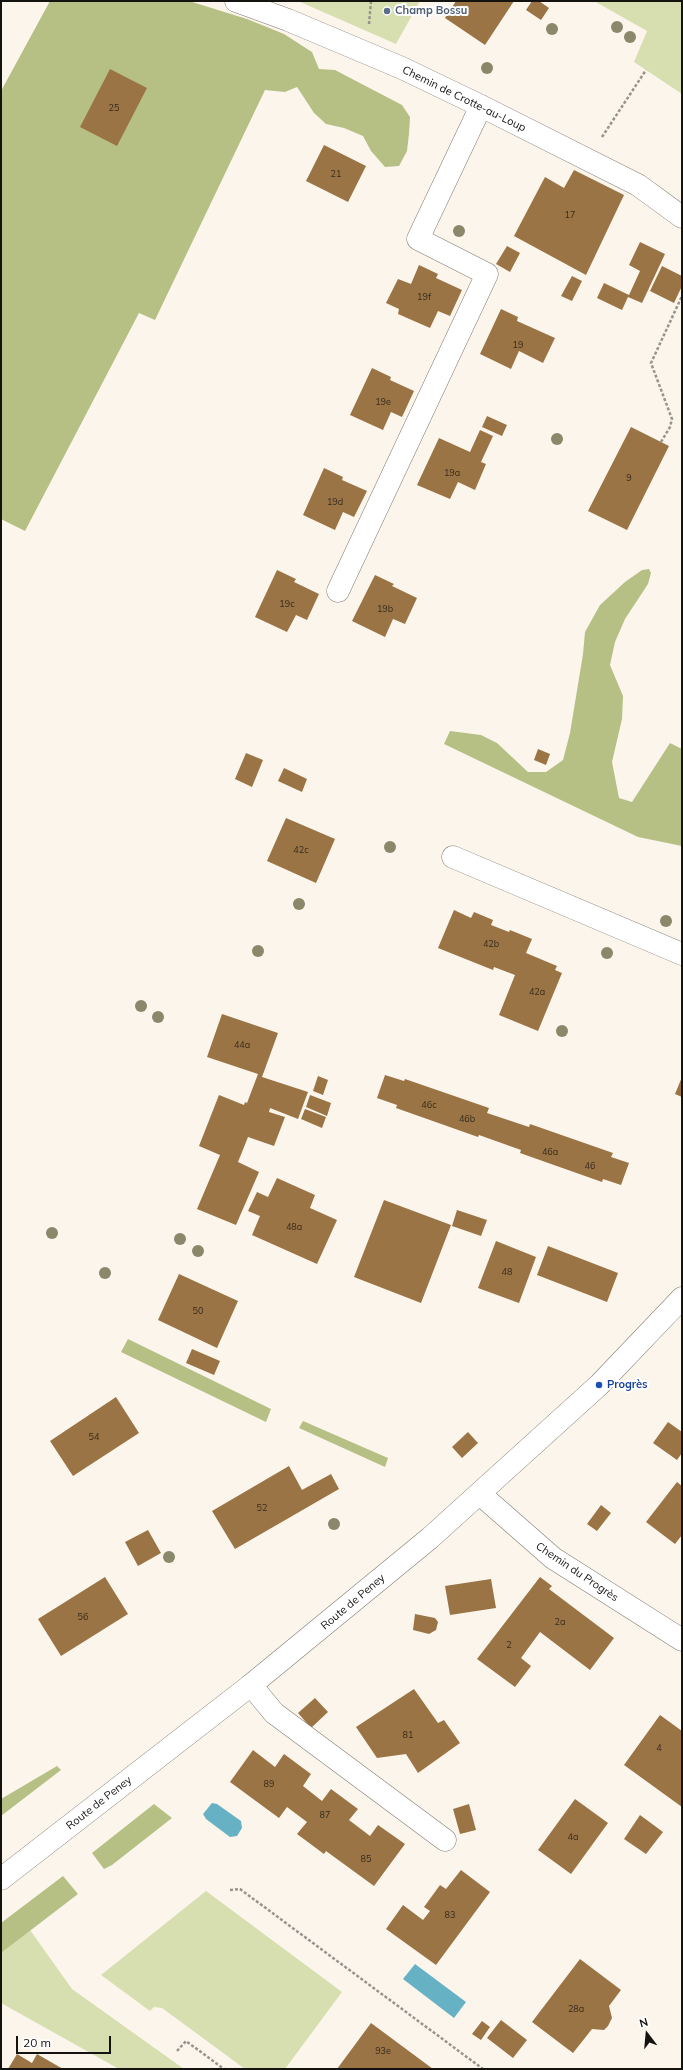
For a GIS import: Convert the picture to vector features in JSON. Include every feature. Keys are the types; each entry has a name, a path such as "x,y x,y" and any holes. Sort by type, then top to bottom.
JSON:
{"street":[{"name":"Chemin de Crotte-au-Loup","path":"236,1 288,20 396,65 481,106 638,185 682,217"},
{"path":"338,591 487,274 418,239 481,106"},
{"path":"453,857 682,954"},
{"name":"Route de Peney","path":"1,1879 323,1628 480,1494 599,1385 682,1298"},
{"name":"Chemin du Progrès","path":"480,1494 553,1558 682,1640"},
{"path":"251,1685 274,1712 445,1840"}],"path":[{"path":"608,127 646,70"},
{"path":"661,442 670,427 672,419 650,363 682,296"},
{"path":"230,1890 240,1889 483,2069"},
{"path":"177,2051 186,2041 224,2069"}],"green space":[{"path":"50,1 189,1 247,19 284,34 312,52 319,69 335,70 402,105 410,117 407,151 399,166 385,167 371,151 363,136 344,128 326,124 314,113 297,87 285,92 265,90 155,320 139,313 25,531 1,519 1,91"},
{"path":"298,1 420,1 396,44"},
{"path":"594,1 682,1 682,94 634,62 647,31"},
{"path":"649,569 651,573 648,584 625,619 615,642 610,665 623,696 622,719 612,762 619,798 632,802 670,743 682,749 682,846 638,837 444,744 450,731 481,735 497,743 528,772 546,772 563,760 570,733 583,654 585,632 600,605 625,582 642,570"},
{"path":"128,1339 271,1409 266,1422 121,1352"},
{"path":"303,1421 388,1458 385,1467 299,1428"},
{"path":"57,1766 61,1770 1,1816 1,1799"},
{"path":"154,1804 172,1818 112,1865 104,1869 92,1853"},
{"path":"63,1876 78,1894 1,1953 1,1923"},
{"path":"206,1891 342,1992 285,2069 245,2069 162,2008 154,2007 150,2011 101,1975"},
{"path":"30,1930 72,1989 184,2069 119,2069 1,2003 1,1953"}],"water":[{"path":"212,1803 217,1804 241,1821 242,1828 237,1836 230,1837 206,1819 203,1814"},
{"path":"415,1964 466,2002 454,2018 403,1979"}],"building":[{"path":"456,1 514,1 485,45 445,18"},
{"path":"532,1 539,1 549,8 541,20 526,10"},
{"path":"110,69 147,88 117,146 80,127"},
{"path":"324,145 366,166 348,202 306,181"},
{"path":"574,170 624,195 586,275 514,236 545,177 564,188"},
{"path":"640,242 665,254 642,303 628,297 622,310 597,298 604,283 629,295 640,271 629,265"},
{"path":"507,246 520,253 510,272 496,264"},
{"path":"419,265 438,274 436,278 462,290 450,316 438,311 430,328 398,314 399,309 386,303 398,279 411,284"},
{"path":"662,266 682,276 682,286 674,303 650,291"},
{"path":"572,276 582,281 572,301 561,296"},
{"path":"501,309 518,317 517,321 555,338 543,363 519,351 511,369 480,354"},
{"path":"372,368 391,377 390,380 414,391 402,417 391,412 383,430 350,415"},
{"path":"487,416 507,425 502,436 482,427"},
{"path":"631,427 669,446 627,530 588,511"},
{"path":"480,430 493,436 481,462 486,464 475,490 458,482 450,499 417,485 439,438 470,452"},
{"path":"324,468 343,477 342,480 367,491 354,517 343,512 335,530 303,515"},
{"path":"277,570 296,579 294,582 319,594 307,620 296,615 287,632 255,617"},
{"path":"375,575 394,584 392,586 417,598 405,624 393,619 385,637 352,621"},
{"path":"538,749 550,754 546,765 534,760"},
{"path":"246,753 263,760 252,787 235,779"},
{"path":"284,768 307,779 302,792 278,781"},
{"path":"286,818 335,839 316,883 267,861"},
{"path":"454,910 471,918 474,912 493,920 491,925 509,932 510,930 532,939 526,953 557,966 555,970 562,973 538,1031 499,1015 515,975 494,967 493,970 438,948"},
{"path":"222,1014 278,1033 262,1077 308,1092 298,1119 270,1108 269,1112 285,1117 274,1146 248,1137 238,1162 259,1172 236,1225 197,1209 220,1155 199,1146 219,1095 244,1105 245,1102 247,1103 258,1074 207,1057"},
{"path":"385,1075 404,1081 405,1079 489,1108 487,1113 529,1127 530,1124 613,1153 611,1157 629,1163 621,1185 603,1179 602,1182 520,1153 521,1150 479,1135 478,1137 396,1108 397,1105 377,1098"},
{"path":"318,1076 328,1080 323,1095 313,1091"},
{"path":"682,1077 682,1097 675,1094"},
{"path":"310,1095 331,1103 327,1116 306,1107"},
{"path":"305,1109 326,1117 322,1128 301,1119"},
{"path":"277,1178 315,1195 310,1208 337,1220 317,1264 252,1235 260,1216 248,1211 257,1192 268,1197"},
{"path":"384,1200 451,1225 421,1303 354,1277"},
{"path":"457,1210 487,1220 481,1236 452,1226"},
{"path":"496,1241 536,1257 519,1303 478,1288"},
{"path":"548,1246 618,1273 607,1302 537,1275"},
{"path":"179,1274 238,1301 217,1348 158,1320"},
{"path":"192,1349 220,1361 214,1375 186,1363"},
{"path":"116,1397 139,1433 73,1476 50,1441"},
{"path":"668,1422 682,1432 682,1453 677,1460 653,1443"},
{"path":"468,1432 478,1443 462,1458 452,1447"},
{"path":"289,1466 302,1490 331,1474 339,1489 235,1549 212,1511"},
{"path":"677,1482 682,1486 682,1535 675,1544 646,1522"},
{"path":"601,1505 611,1513 597,1531 587,1524"},
{"path":"148,1530 161,1553 138,1566 125,1542"},
{"path":"105,1577 128,1614 61,1656 38,1619"},
{"path":"540,1577 552,1586 549,1589 614,1638 590,1670 540,1632 521,1658 531,1666 515,1687 477,1659"},
{"path":"491,1579 496,1608 450,1615 445,1586"},
{"path":"415,1614 435,1618 438,1622 436,1630 429,1634 413,1630"},
{"path":"414,1689 438,1723 444,1720 460,1743 418,1773 406,1754 377,1758 356,1727"},
{"path":"315,1698 328,1712 311,1728 298,1713"},
{"path":"660,1715 682,1731 682,1807 624,1765"},
{"path":"253,1750 275,1767 284,1754 311,1774 303,1786 322,1801 331,1789 358,1809 349,1820 370,1836 378,1825 405,1844 374,1886 326,1851 324,1854 297,1834 307,1822 287,1807 279,1818 230,1782"},
{"path":"575,1799 608,1823 571,1874 538,1850"},
{"path":"469,1804 476,1830 460,1834 453,1809"},
{"path":"640,1815 663,1832 646,1854 624,1839"},
{"path":"461,1870 490,1892 436,1965 386,1929 403,1905 423,1920 430,1911 424,1907 440,1885 446,1889"},
{"path":"580,1959 621,1990 609,2006 612,2018 608,2026 604,2030 592,2029 573,2053 532,2022"},
{"path":"501,2020 527,2040 513,2058 487,2038"},
{"path":"482,2021 490,2027 481,2040 472,2034"},
{"path":"371,2023 433,2069 337,2069"},
{"path":"17,2054 32,2063 37,2054 63,2069 8,2069"}],"place":[{"name":"Champ Bossu","path":"387,11"},
{"name":"Progrès","path":"599,1385"}]}
